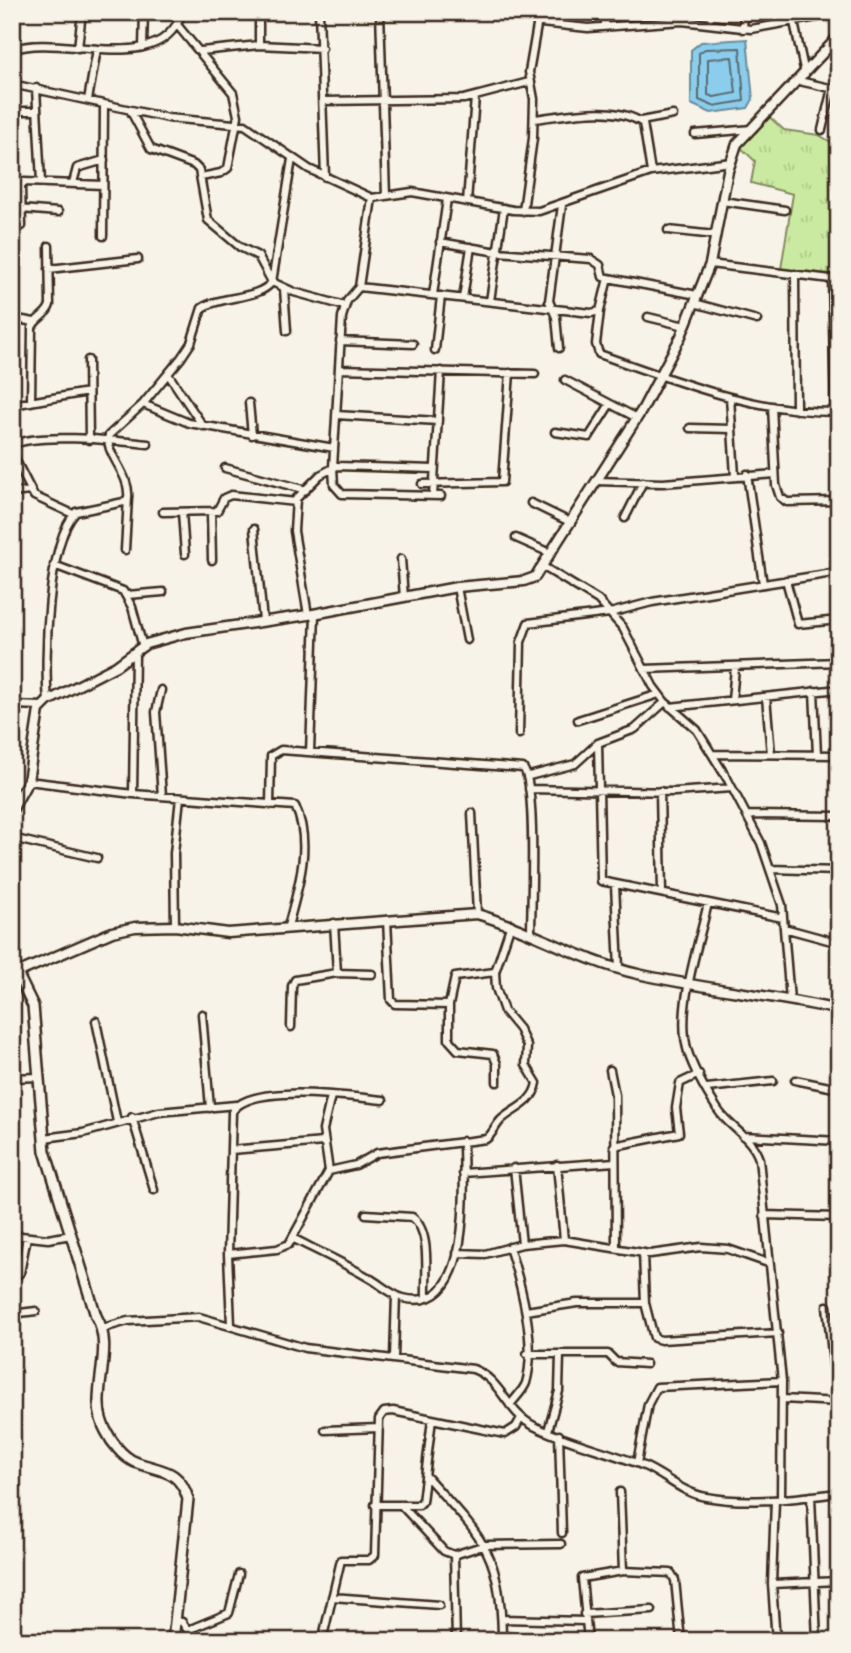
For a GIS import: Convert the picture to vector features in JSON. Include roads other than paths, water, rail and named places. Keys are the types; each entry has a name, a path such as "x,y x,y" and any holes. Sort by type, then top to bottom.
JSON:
{"main road":[{"path":"14,968 33,1006 44,1138 96,1316 103,1328 105,1342 100,1402 104,1429 127,1457 160,1467 179,1480 188,1499 173,1641"}],"street":[{"path":"78,48 82,12"},
{"path":"143,47 144,12"},
{"path":"12,50 33,45 97,49 143,47 167,36 178,26 181,12"},
{"path":"258,45 259,12"},
{"path":"319,12 325,177"},
{"path":"380,12 385,100 386,196"},
{"path":"523,211 534,119 534,99 529,82 538,20 535,12"},
{"path":"605,12 605,26"},
{"path":"660,12 660,21"},
{"path":"743,29 744,12"},
{"path":"538,20 578,27 660,21 743,29 839,13"},
{"path":"794,22 802,77"},
{"path":"178,26 233,93 237,109 228,168 221,173 201,177"},
{"path":"12,810 28,781 39,710 45,704 116,666 143,647 186,632 312,614 457,587 524,581 535,577 637,418 685,326 710,264 722,201 737,144 839,36"},
{"path":"201,51 258,45 322,48"},
{"path":"88,100 97,49"},
{"path":"802,77 835,89 822,130"},
{"path":"324,101 475,97 529,82"},
{"path":"12,84 168,118 235,124 253,129 292,159 372,198 412,192 523,211 562,205 651,172 732,162"},
{"path":"36,88 41,182"},
{"path":"467,202 475,97"},
{"path":"103,236 104,104"},
{"path":"130,110 151,149 194,165 201,177 208,220 240,247 258,256 272,282 284,289 345,306"},
{"path":"12,111 37,111"},
{"path":"534,119 576,114 628,114 645,128 651,172"},
{"path":"639,121 673,115"},
{"path":"695,134 752,129"},
{"path":"107,440 112,429 143,404 191,343 202,308 216,300 262,290 272,282 292,159"},
{"path":"73,183 77,169 104,160"},
{"path":"22,226 22,184 41,182 103,185"},
{"path":"372,198 359,287 345,306 340,341 334,485 337,492 342,494 441,496"},
{"path":"435,350 440,242 447,199"},
{"path":"722,201 785,210"},
{"path":"559,348 556,317 551,308 549,294 562,205"},
{"path":"490,301 504,208"},
{"path":"22,209 58,212"},
{"path":"668,230 715,235"},
{"path":"440,242 497,252 597,261 601,273 608,278 695,299 757,320"},
{"path":"12,318 34,322 49,310 49,246"},
{"path":"463,298 471,247"},
{"path":"49,269 138,259"},
{"path":"710,264 836,279 838,501 787,502 780,496 775,474 772,406"},
{"path":"795,274 796,410"},
{"path":"608,278 600,310 597,352 660,376 730,397 796,410 836,412"},
{"path":"359,287 591,313 600,310"},
{"path":"284,289 287,331"},
{"path":"648,317 685,326"},
{"path":"31,402 34,322"},
{"path":"340,341 413,344"},
{"path":"88,360 89,440"},
{"path":"339,369 535,374"},
{"path":"433,496 441,371"},
{"path":"422,484 502,482 510,373"},
{"path":"168,374 203,426"},
{"path":"565,380 637,418"},
{"path":"12,405 88,392"},
{"path":"730,397 734,476"},
{"path":"249,403 252,435"},
{"path":"143,404 181,421 203,426 334,447"},
{"path":"555,432 589,437 594,434 610,404"},
{"path":"335,415 438,421"},
{"path":"690,428 732,429"},
{"path":"12,445 24,440 107,440 148,444"},
{"path":"107,440 128,479 125,550"},
{"path":"12,453 34,496 73,514 124,502 128,498"},
{"path":"310,752 312,614 294,531 296,502 333,467 435,469"},
{"path":"225,468 306,490"},
{"path":"747,474 763,584"},
{"path":"596,481 643,482 775,474"},
{"path":"625,518 643,482"},
{"path":"12,493 30,491"},
{"path":"163,512 220,510 224,498 231,495 296,502"},
{"path":"531,503 570,522"},
{"path":"182,512 185,554"},
{"path":"211,512 212,560"},
{"path":"45,704 54,565 73,514"},
{"path":"254,529 263,621"},
{"path":"516,538 550,553"},
{"path":"401,559 404,597"},
{"path":"54,565 123,590 127,595 143,647"},
{"path":"542,566 598,600 623,628 659,694 697,730 732,788 761,843 770,869 783,918 790,1000"},
{"path":"519,734 521,642 524,625 535,621 610,613 652,602 839,572"},
{"path":"786,580 798,624 839,620"},
{"path":"457,587 467,640"},
{"path":"127,595 163,592"},
{"path":"133,794 135,653"},
{"path":"644,669 735,668 839,662"},
{"path":"732,700 735,668"},
{"path":"529,776 575,764 598,743 635,729 668,705 839,689"},
{"path":"162,690 156,712 162,796"},
{"path":"814,691 817,755"},
{"path":"578,720 659,694"},
{"path":"766,697 771,754"},
{"path":"12,705 45,704"},
{"path":"598,743 599,874 604,884 783,918"},
{"path":"270,805 271,756 281,750 513,765 523,768 529,776 531,933"},
{"path":"712,754 839,755"},
{"path":"28,781 133,794 295,806 303,847 300,882 288,926"},
{"path":"529,789 660,792 732,788"},
{"path":"660,792 662,893"},
{"path":"176,926 174,853 180,798"},
{"path":"472,813 477,914"},
{"path":"747,815 839,816"},
{"path":"12,838 97,858"},
{"path":"770,869 839,871"},
{"path":"615,885 619,968"},
{"path":"708,903 690,983 684,1029 688,1051 718,1109 752,1144 758,1159 782,1381 772,1584 776,1641"},
{"path":"14,968 112,932 135,927 176,926 228,933 288,926 477,914 511,924 574,954 619,968 839,1010"},
{"path":"387,920 391,1000 395,1004 449,1004"},
{"path":"334,923 337,972"},
{"path":"329,1171 356,1165 377,1153 491,1135 500,1121 526,1103 535,1092 537,1083 526,1065 527,1046 500,1002 495,972 511,924"},
{"path":"784,928 839,943"},
{"path":"291,1027 292,986 295,980 337,972 372,974"},
{"path":"495,972 455,978 449,1004 449,1040 458,1050 493,1054 497,1064 497,1082"},
{"path":"202,1014 209,1108"},
{"path":"96,1021 117,1122"},
{"path":"610,1070 615,1095 616,1248"},
{"path":"614,1146 679,1133 676,1108 680,1083 699,1074"},
{"path":"12,1078 39,1077"},
{"path":"795,1080 839,1089"},
{"path":"707,1088 773,1081"},
{"path":"44,1138 83,1133 131,1117 236,1105 252,1098 303,1093 383,1100"},
{"path":"228,1254 277,1249 294,1239 329,1171 323,1130 331,1096"},
{"path":"231,1325 228,1254 232,1112 236,1105"},
{"path":"131,1117 154,1190"},
{"path":"743,1136 839,1141"},
{"path":"294,1239 396,1295 410,1299 426,1297 446,1287 457,1254 463,1216 463,1141"},
{"path":"231,1150 323,1142"},
{"path":"463,1173 615,1161"},
{"path":"557,1164 564,1240"},
{"path":"514,1168 522,1244"},
{"path":"366,1214 412,1217 417,1221 423,1233 426,1297"},
{"path":"764,1215 839,1217"},
{"path":"12,1236 48,1239 71,1235"},
{"path":"12,1277 20,1273 27,1237"},
{"path":"457,1254 485,1254 522,1244 564,1240 643,1253 728,1249 768,1263"},
{"path":"509,1247 526,1311 527,1354 527,1380 510,1405"},
{"path":"643,1253 645,1303 651,1334 661,1340 778,1333"},
{"path":"394,1358 396,1295"},
{"path":"526,1311 577,1303 645,1303"},
{"path":"782,1399 838,1402 827,1306"},
{"path":"12,1314 36,1311"},
{"path":"103,1328 128,1321 183,1317 231,1325 305,1348 394,1358 483,1373 495,1383 521,1418 636,1464 704,1497 757,1502 839,1493"},
{"path":"527,1354 608,1354 616,1362 646,1364"},
{"path":"548,1431 559,1391 560,1354"},
{"path":"636,1464 648,1404 657,1387 782,1381"},
{"path":"322,1641 341,1560 369,1560 374,1555 379,1419 387,1411 505,1434 516,1427 521,1418"},
{"path":"375,1505 419,1506 422,1503 432,1419"},
{"path":"325,1430 379,1428"},
{"path":"559,1435 562,1533"},
{"path":"426,1476 485,1545 495,1571 502,1634"},
{"path":"620,1492 623,1571"},
{"path":"811,1496 817,1641"},
{"path":"401,1505 444,1551 454,1555 485,1545 561,1544"},
{"path":"454,1555 456,1641"},
{"path":"588,1641 582,1578 623,1571 671,1573 681,1641"},
{"path":"188,1630 229,1613 239,1574"},
{"path":"772,1584 839,1581"},
{"path":"331,1597 439,1605"},
{"path":"502,1619 585,1617 652,1610"},
{"path":"176,1620 182,1622 195,1641"}],"water":[{"path":"747,39 753,99 748,108 711,113 691,104 691,50 701,42"}]}
